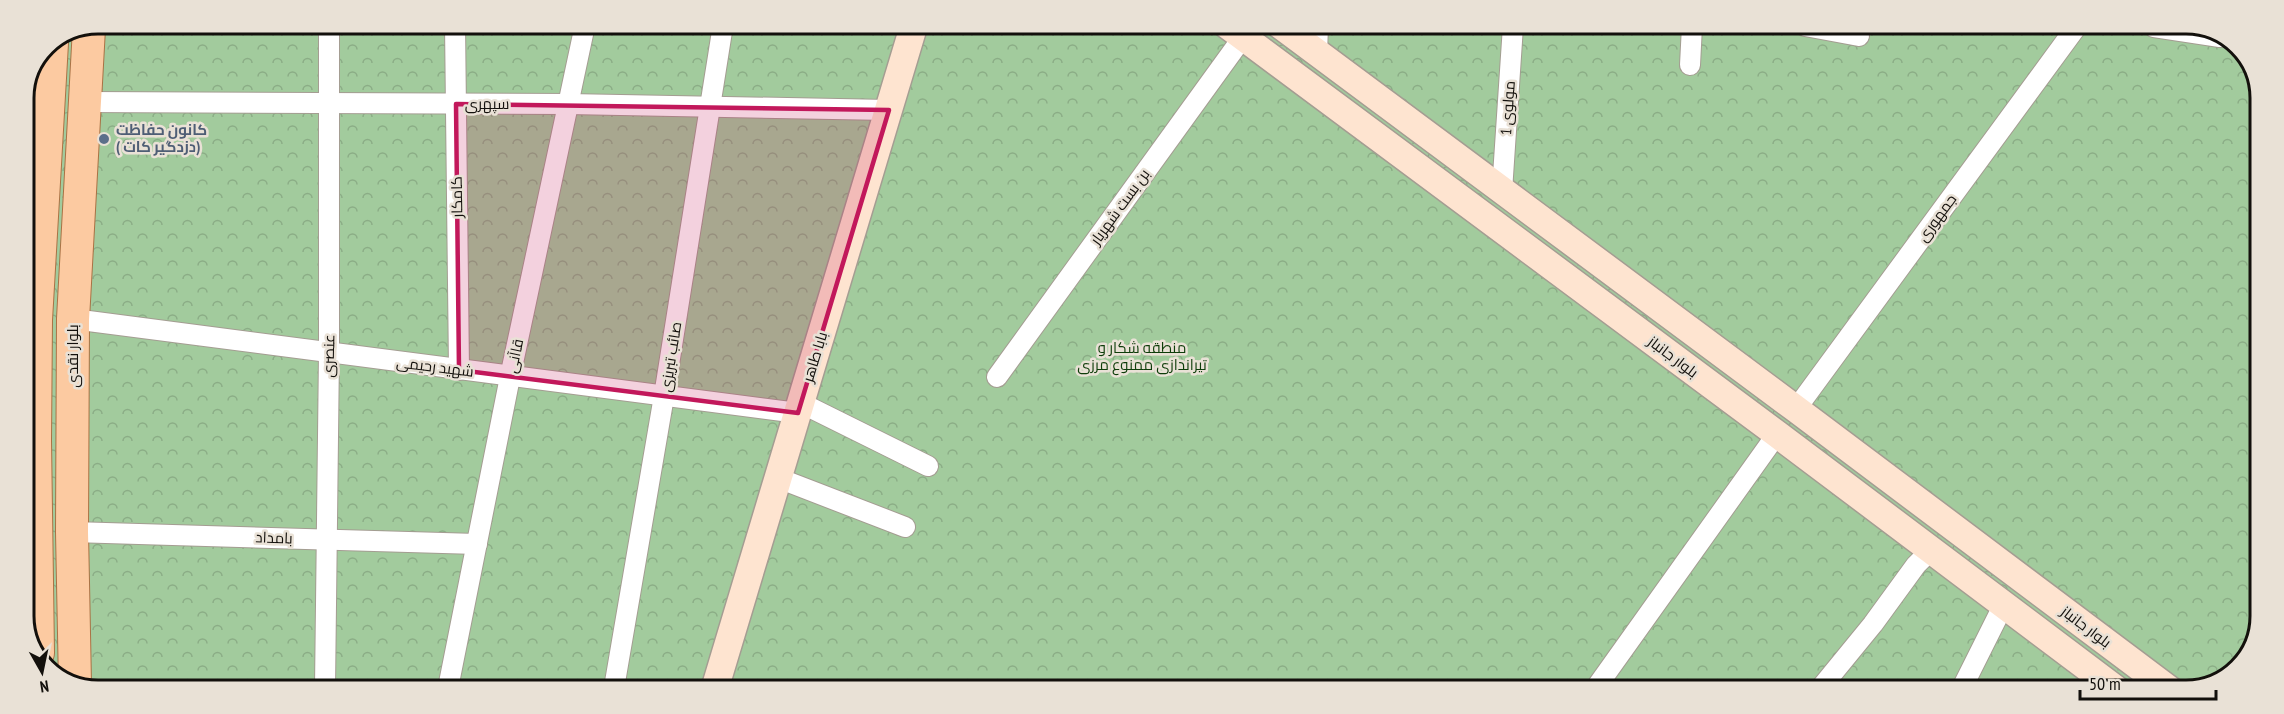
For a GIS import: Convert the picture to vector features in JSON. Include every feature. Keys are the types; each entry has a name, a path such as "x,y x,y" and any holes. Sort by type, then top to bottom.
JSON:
{"main road":[{"name":"بابا طاهر","path":"717,680 911,34"},
{"name":"بلوار جانباز","path":"1239,34 2104,680"},
{"name":"بلوار جانباز","path":"1291,34 2157,680"},
{"name":"بلوار نقدی","path":"75,675 72,532 73,319 89,36"},
{"path":"34,191 37,105 48,59"},
{"path":"1777,434 1796,409"},
{"path":"35,431 38,636"},
{"path":"38,607 73,609"}],"street":[{"name":"عنصری","path":"325,680 331,103 329,34"},
{"name":"کامکار","path":"455,34 459,370"},
{"name":"قاآنی","path":"450,680 510,377 583,34"},
{"name":"صائب تبریزی","path":"615,680 664,396 722,34"},
{"name":"بن بست شهریار","path":"998,377 1233,34"},
{"path":"1317,53 1318,34"},
{"name":"مولوی 1","path":"1502,191 1512,34"},
{"path":"1690,65 1692,34"},
{"path":"1848,34 1859,36"},
{"name":"جمهوری","path":"1796,409 2072,34"},
{"name":"سپهری","path":"86,102 568,104 889,110"},
{"name":"شهید رحیمی","path":"73,319 664,396 799,408 928,466"},
{"path":"1601,680 1777,434"},
{"path":"778,478 905,527"},
{"name":"بامداد","path":"72,532 477,544"},
{"path":"1827,680 1873,624 1916,565 1931,550"},
{"path":"1966,680 2004,604"}],"highlighted area":[{"path":"456,104 889,110 798,413 459,370"}],"green space":[{"name":"منطقه شکار و تیراندازی ممنوع مرزی","path":"99,34 2185,34 2202,37 2221,45 2236,60 2246,78 2249,95 2250,615 2247,632 2239,651 2224,666 2206,676 2185,680 99,680 74,675 72,674 72,642 40,642 35,619 34,99 39,74 45,63 53,53 74,39"}],"place":[{"name":"کانون حفاظت ( دزدگیر کات)","path":"104,139"}]}
